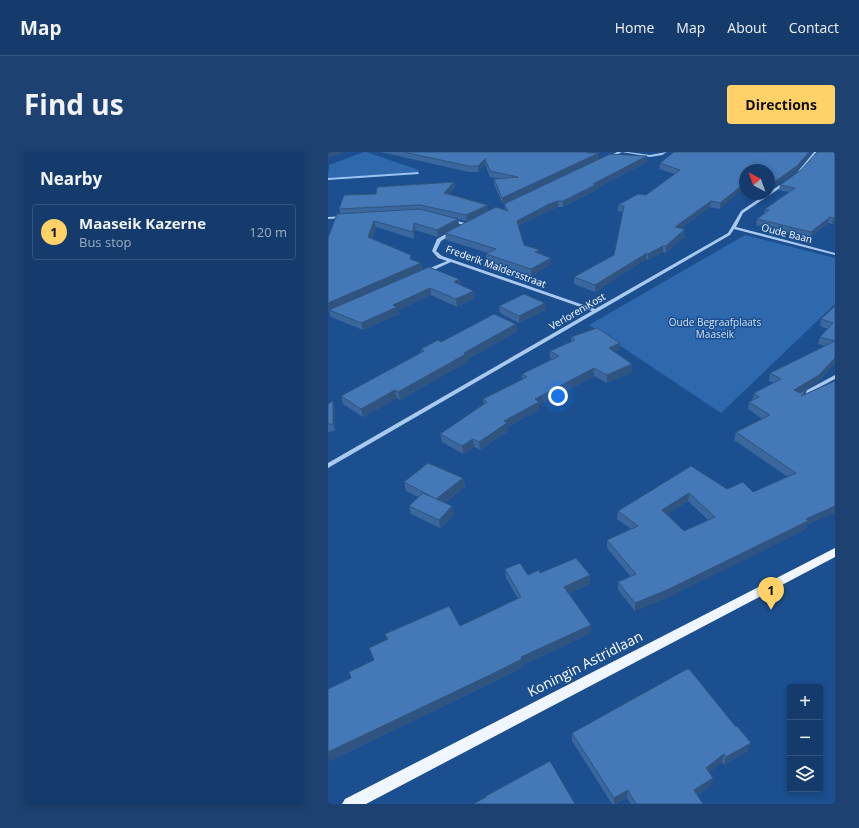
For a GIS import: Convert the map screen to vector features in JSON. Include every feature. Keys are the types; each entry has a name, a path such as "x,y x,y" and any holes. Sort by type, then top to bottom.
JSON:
{"main road":[{"name":"Koningin Astridlaan","path":"350,804 835,552"}],"street":[{"path":"606,159 620,152"},
{"path":"623,152 653,156 665,152"},
{"name":"Verloren Kost","path":"328,466 729,234 734,228 737,218 742,212 798,174 816,152"},
{"path":"328,218 351,217"},
{"path":"446,219 468,225"},
{"name":"Frederik Maldersstraat","path":"474,222 439,240 434,251 440,257 450,261 596,311"},
{"name":"Oude Baan","path":"734,228 835,254"},
{"path":"422,273 450,261"},
{"path":"797,398 835,377"}],"green space":[{"path":"364,152 419,170 418,172 328,178 329,165"},
{"name":"Oude Begraafplaats Maaseik","path":"745,235 835,258 835,304 721,413 589,325"}],"building":[{"path":"404,152 599,153 502,198 494,179 518,177 490,171 485,159 478,166 468,166"},
{"path":"674,152 809,152 797,166 775,182 775,164 739,164 739,188 720,203 711,201 675,227 685,229 666,246 663,246 648,254 647,253 595,285 574,277 614,255 624,206 618,205 638,194 646,195 680,170 660,163"},
{"path":"817,152 835,152 835,217 830,217 811,232 757,219 769,210 765,209 795,188 780,185 801,170"},
{"path":"610,154 647,156 563,201 549,204 517,221 524,245 540,250 535,252 551,258 531,269 486,254 496,249 445,233 496,207 508,211 504,204"},
{"path":"454,182 444,193 488,205 466,215 420,205 339,209 344,195 376,194 377,187"},
{"path":"420,209 458,219 437,230 414,223 413,232 374,221 368,237 411,255 410,259 421,263 328,303 328,238 337,214"},
{"path":"429,267 459,279 454,282 474,291 456,299 430,288 393,305 397,307 361,323 329,310"},
{"path":"524,294 545,303 519,316 499,306"},
{"path":"835,306 835,341 820,337 833,323 821,319"},
{"path":"494,314 516,324 398,392 395,390 361,409 341,396 424,351 421,349 438,340 441,342"},
{"path":"597,328 620,343 609,348 632,364 607,375 594,368 535,399 539,402 504,421 507,423 479,442 473,439 462,446 440,434 487,402 483,399 527,377 522,374 559,356 550,351 575,340 571,337"},
{"path":"835,341 835,358 819,375 794,390 800,393 807,389 801,396 835,381 835,506 806,519 808,521 667,590 635,603 618,582 636,574 607,540 638,526 618,511 691,466 727,489 743,482 753,492 796,473 736,432 770,415 749,402 759,397 754,393 781,379 770,373","holes":["689,493 715,517 684,531 662,510"]},
{"path":"333,401 333,424 328,424 328,404"},
{"path":"428,463 463,478 436,499 404,482"},
{"path":"423,493 452,506 439,520 409,506"},
{"path":"576,558 590,575 564,587 591,625 521,657 522,659 488,676 328,752 328,689 351,678 349,672 374,660 369,648 388,639 385,634 449,606 460,626 521,597 505,569 520,563 528,575 539,570 540,573"},
{"path":"687,669 690,670 736,727 737,726 751,743 726,757 724,754 706,768 713,778 694,790 703,804 636,804 628,790 614,798 572,733"},
{"path":"550,761 575,804 473,804 486,796"}],"waterway":[{"path":"328,179 418,173"}],"place":[{"name":"Maaseik Kazerne","path":"771,610"}]}
